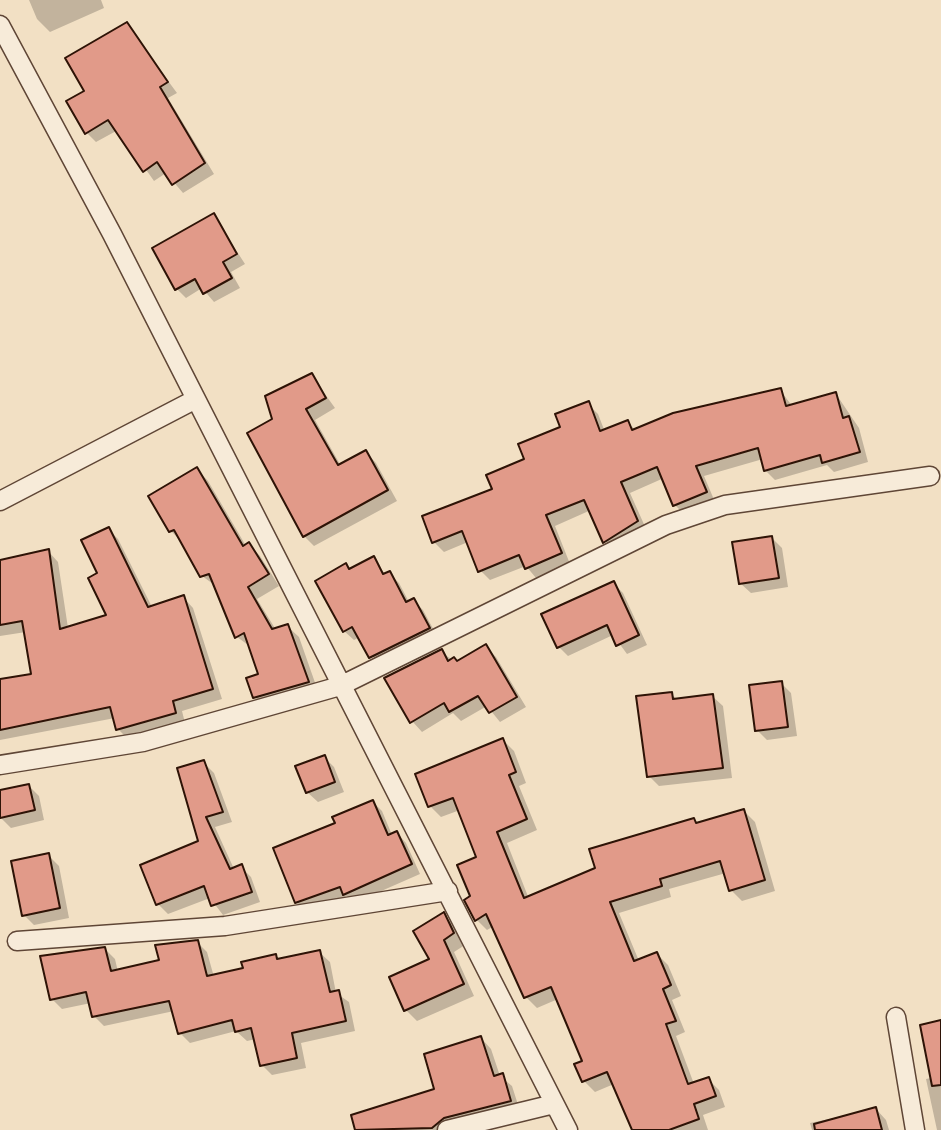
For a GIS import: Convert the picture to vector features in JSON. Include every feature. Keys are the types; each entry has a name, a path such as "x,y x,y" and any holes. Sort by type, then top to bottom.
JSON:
{"street":[{"path":"0,25 196,399 568,1130"},
{"path":"0,501 196,399"},
{"path":"0,765 143,742 340,686 666,525 725,505 930,476"},
{"path":"17,941 225,926 448,891"},
{"path":"896,1017 915,1130"},
{"path":"447,1130 554,1104"}],"building":[{"path":"127,22 168,82 160,87 205,163 172,185 157,162 143,172 108,120 85,134 66,101 84,91 65,58"},
{"path":"214,213 237,254 223,262 232,278 203,294 195,279 175,290 152,248"},
{"path":"312,373 326,398 306,409 338,465 366,450 388,490 303,537 247,433 272,419 265,396"},
{"path":"781,388 786,406 836,392 843,418 849,416 860,452 822,463 820,455 764,471 758,448 696,466 707,492 673,506 657,467 621,482 638,521 603,543 584,500 546,515 562,553 525,569 519,555 478,572 462,531 432,543 422,516 492,489 486,475 524,459 518,444 560,427 555,414 589,401 600,431 628,420 632,430 673,413"},
{"path":"197,467 243,546 249,542 269,574 248,587 272,629 288,624 309,682 253,698 246,678 258,674 244,633 235,638 209,574 200,577 174,530 169,532 148,496"},
{"path":"109,527 148,607 184,595 213,689 173,701 176,713 116,730 110,707 0,730 0,679 31,674 22,621 0,625 0,560 49,549 60,629 106,615 88,578 97,573 81,540"},
{"path":"772,536 779,578 739,584 732,542"},
{"path":"374,556 383,574 390,571 406,602 414,598 430,628 369,658 352,627 343,632 315,581 346,563 349,569"},
{"path":"614,581 639,635 616,646 607,625 557,648 541,614"},
{"path":"486,644 517,697 489,713 478,696 449,712 444,703 410,723 384,678 442,649 448,661 454,657 457,661"},
{"path":"782,681 788,727 755,731 749,685"},
{"path":"672,692 673,699 713,694 723,768 647,777 636,696"},
{"path":"503,738 516,772 509,775 527,819 497,832 524,898 595,868 589,849 694,818 696,823 744,809 765,880 729,891 720,861 660,879 662,886 610,902 634,961 657,952 671,985 663,989 676,1021 666,1024 688,1084 709,1077 716,1096 694,1104 699,1119 669,1130 632,1130 607,1072 582,1082 574,1064 582,1061 551,987 524,998 486,914 475,921 464,900 470,896 457,865 476,857 453,798 428,807 415,774"},
{"path":"325,755 335,782 306,793 295,766"},
{"path":"204,760 223,812 206,817 230,869 242,864 252,892 211,906 204,886 156,905 140,865 198,841 177,768"},
{"path":"29,784 35,810 0,818 0,790"},
{"path":"373,800 388,835 397,831 412,864 343,895 340,887 295,903 273,848 335,823 332,817"},
{"path":"49,853 60,908 22,916 11,861"},
{"path":"444,912 454,933 444,940 464,984 404,1011 389,977 429,959 413,931"},
{"path":"198,940 207,976 243,968 241,962 276,954 277,959 320,950 330,992 339,990 346,1021 292,1033 297,1058 260,1066 251,1028 235,1032 232,1020 178,1034 169,1001 92,1017 86,992 50,1000 40,956 105,947 111,971 159,960 155,945"},
{"path":"941,1020 941,1085 932,1086 920,1025"},
{"path":"481,1036 494,1076 503,1073 511,1101 444,1118 432,1128 355,1130 351,1115 434,1089 424,1054"},
{"path":"876,1107 882,1130 815,1130 814,1124"}]}
